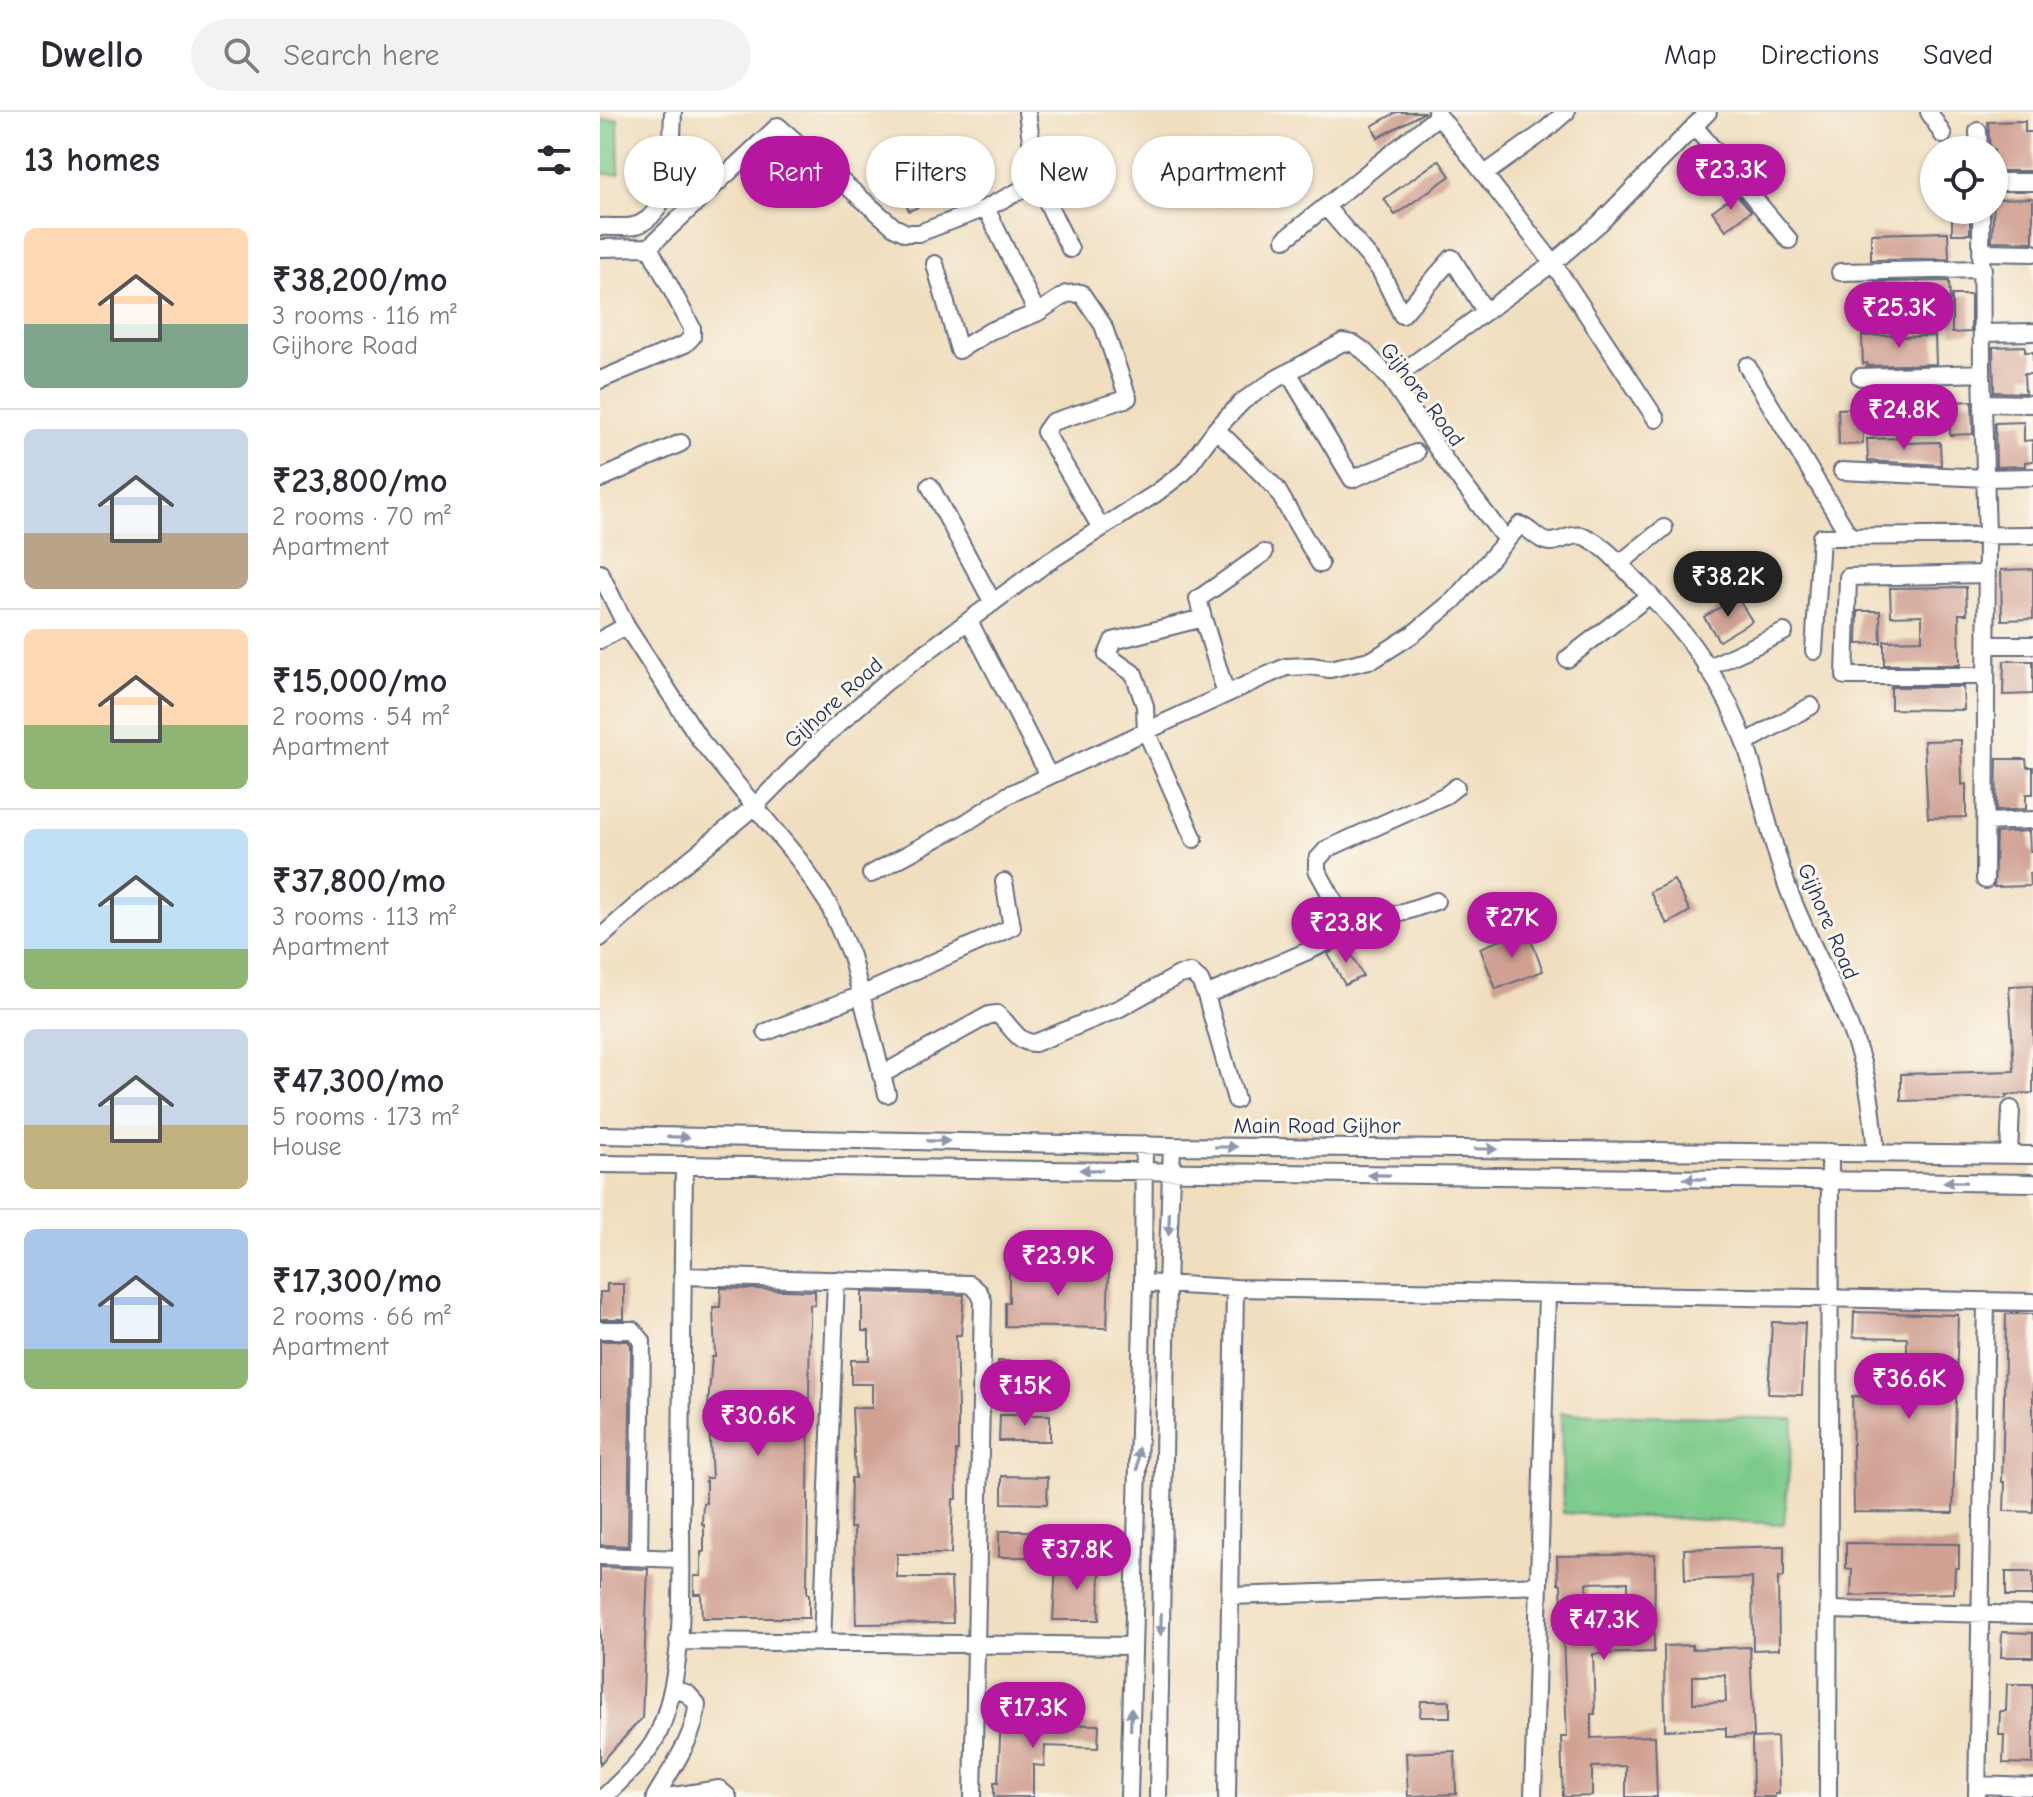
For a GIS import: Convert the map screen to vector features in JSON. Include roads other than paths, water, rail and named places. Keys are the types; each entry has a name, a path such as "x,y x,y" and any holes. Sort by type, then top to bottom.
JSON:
{"street":[{"path":"600,227 636,226 652,217 668,184 673,112"},
{"path":"1027,112 1030,136"},
{"path":"1485,174 1566,112"},
{"path":"1391,380 1553,263 1600,223 1708,112"},
{"path":"1929,112 1943,135"},
{"path":"1285,239 1437,114 1553,263 1656,419"},
{"path":"600,248 649,247 778,126 866,203"},
{"path":"1694,126 1789,240"},
{"path":"1978,131 1978,136"},
{"path":"2008,182 2033,182"},
{"path":"1326,207 1380,270 1402,315 1452,258 1485,311"},
{"path":"872,208 906,233 919,233 986,208 1037,313"},
{"path":"1050,208 1070,249"},
{"path":"1982,224 1987,535 1985,880"},
{"path":"600,380 685,344 692,337 692,328 649,247"},
{"path":"1840,272 1983,261 2033,253"},
{"path":"935,264 959,350 990,331 1037,313 1066,294 1081,293 1103,325 1128,398 1052,422 1045,432 1101,528"},
{"path":"1983,333 2033,332"},
{"name":"Gijhore Road","path":"600,938 755,806 817,743 886,682 1045,564 1184,472 1216,429 1243,401 1343,342 1354,344 1364,351 1391,380 1447,463 1506,540 1520,525 1550,542 1578,535 1590,539 1650,595 1683,632 1707,668 1745,743 1788,888 1862,1063 1871,1105 1876,1153"},
{"path":"1747,366 1850,537"},
{"path":"1288,372 1352,479 1416,453"},
{"path":"1860,377 1982,373"},
{"path":"1983,403 2033,404"},
{"path":"1216,429 1276,488 1320,564"},
{"path":"600,479 681,443"},
{"path":"1842,471 1985,478 2033,477"},
{"path":"930,486 993,603"},
{"path":"1619,564 1664,528"},
{"path":"1814,651 1821,537 2033,535"},
{"path":"871,874 967,822 1008,795 1286,667 1330,669 1374,659 1413,634 1454,600 1506,540"},
{"path":"1226,694 1198,599 1264,553"},
{"path":"600,573 626,626 701,741 799,860 829,905 851,956 887,1094"},
{"path":"1986,676 1845,676 1848,577 1987,574"},
{"path":"1567,659 1650,595"},
{"path":"1194,839 1146,731 1145,706 1134,674 1107,655 1113,641 1203,618"},
{"path":"969,621 1049,776"},
{"path":"600,640 626,626"},
{"path":"1707,668 1784,632"},
{"path":"1987,645 2033,645"},
{"path":"1745,743 1811,706"},
{"path":"1350,930 1317,870 1317,860 1327,849 1446,795 1456,787"},
{"path":"1986,822 2033,820"},
{"path":"766,1032 861,995 1012,927 1004,882"},
{"path":"1206,995 1350,930 1436,901"},
{"path":"881,1075 989,1015 997,1014 1017,1036 1028,1043 1120,1008 1179,975 1191,973 1200,981 1206,995 1236,1100"},
{"path":"2009,1154 2011,1109"},
{"name":"Main Road Gijhor","path":"600,1135 1172,1146 2033,1155"},
{"path":"1129,1797 1144,1144"},
{"path":"1158,1797 1172,1146"},
{"path":"1828,1797 1830,1152"},
{"path":"600,1164 2033,1183"},
{"path":"604,1797 632,1770 660,1730 673,1688 678,1641 680,1559 684,1165"},
{"path":"682,1276 970,1284 979,1292 983,1301 973,1797"},
{"path":"822,1643 836,1280"},
{"path":"1143,1283 1235,1288 2033,1302"},
{"path":"1227,1797 1235,1288"},
{"path":"1533,1797 1547,1294"},
{"path":"1986,1302 1977,1791 2033,1787"},
{"path":"600,1330 633,1330 642,1341 639,1557"},
{"path":"600,1556 680,1559"},
{"path":"1230,1596 1539,1585"},
{"path":"1829,1610 2033,1615"},
{"path":"678,1641 1133,1646"},
{"path":"655,1797 684,1746 697,1714 697,1704 688,1694 673,1688"},
{"path":"667,1797 719,1789 728,1797"}]}
